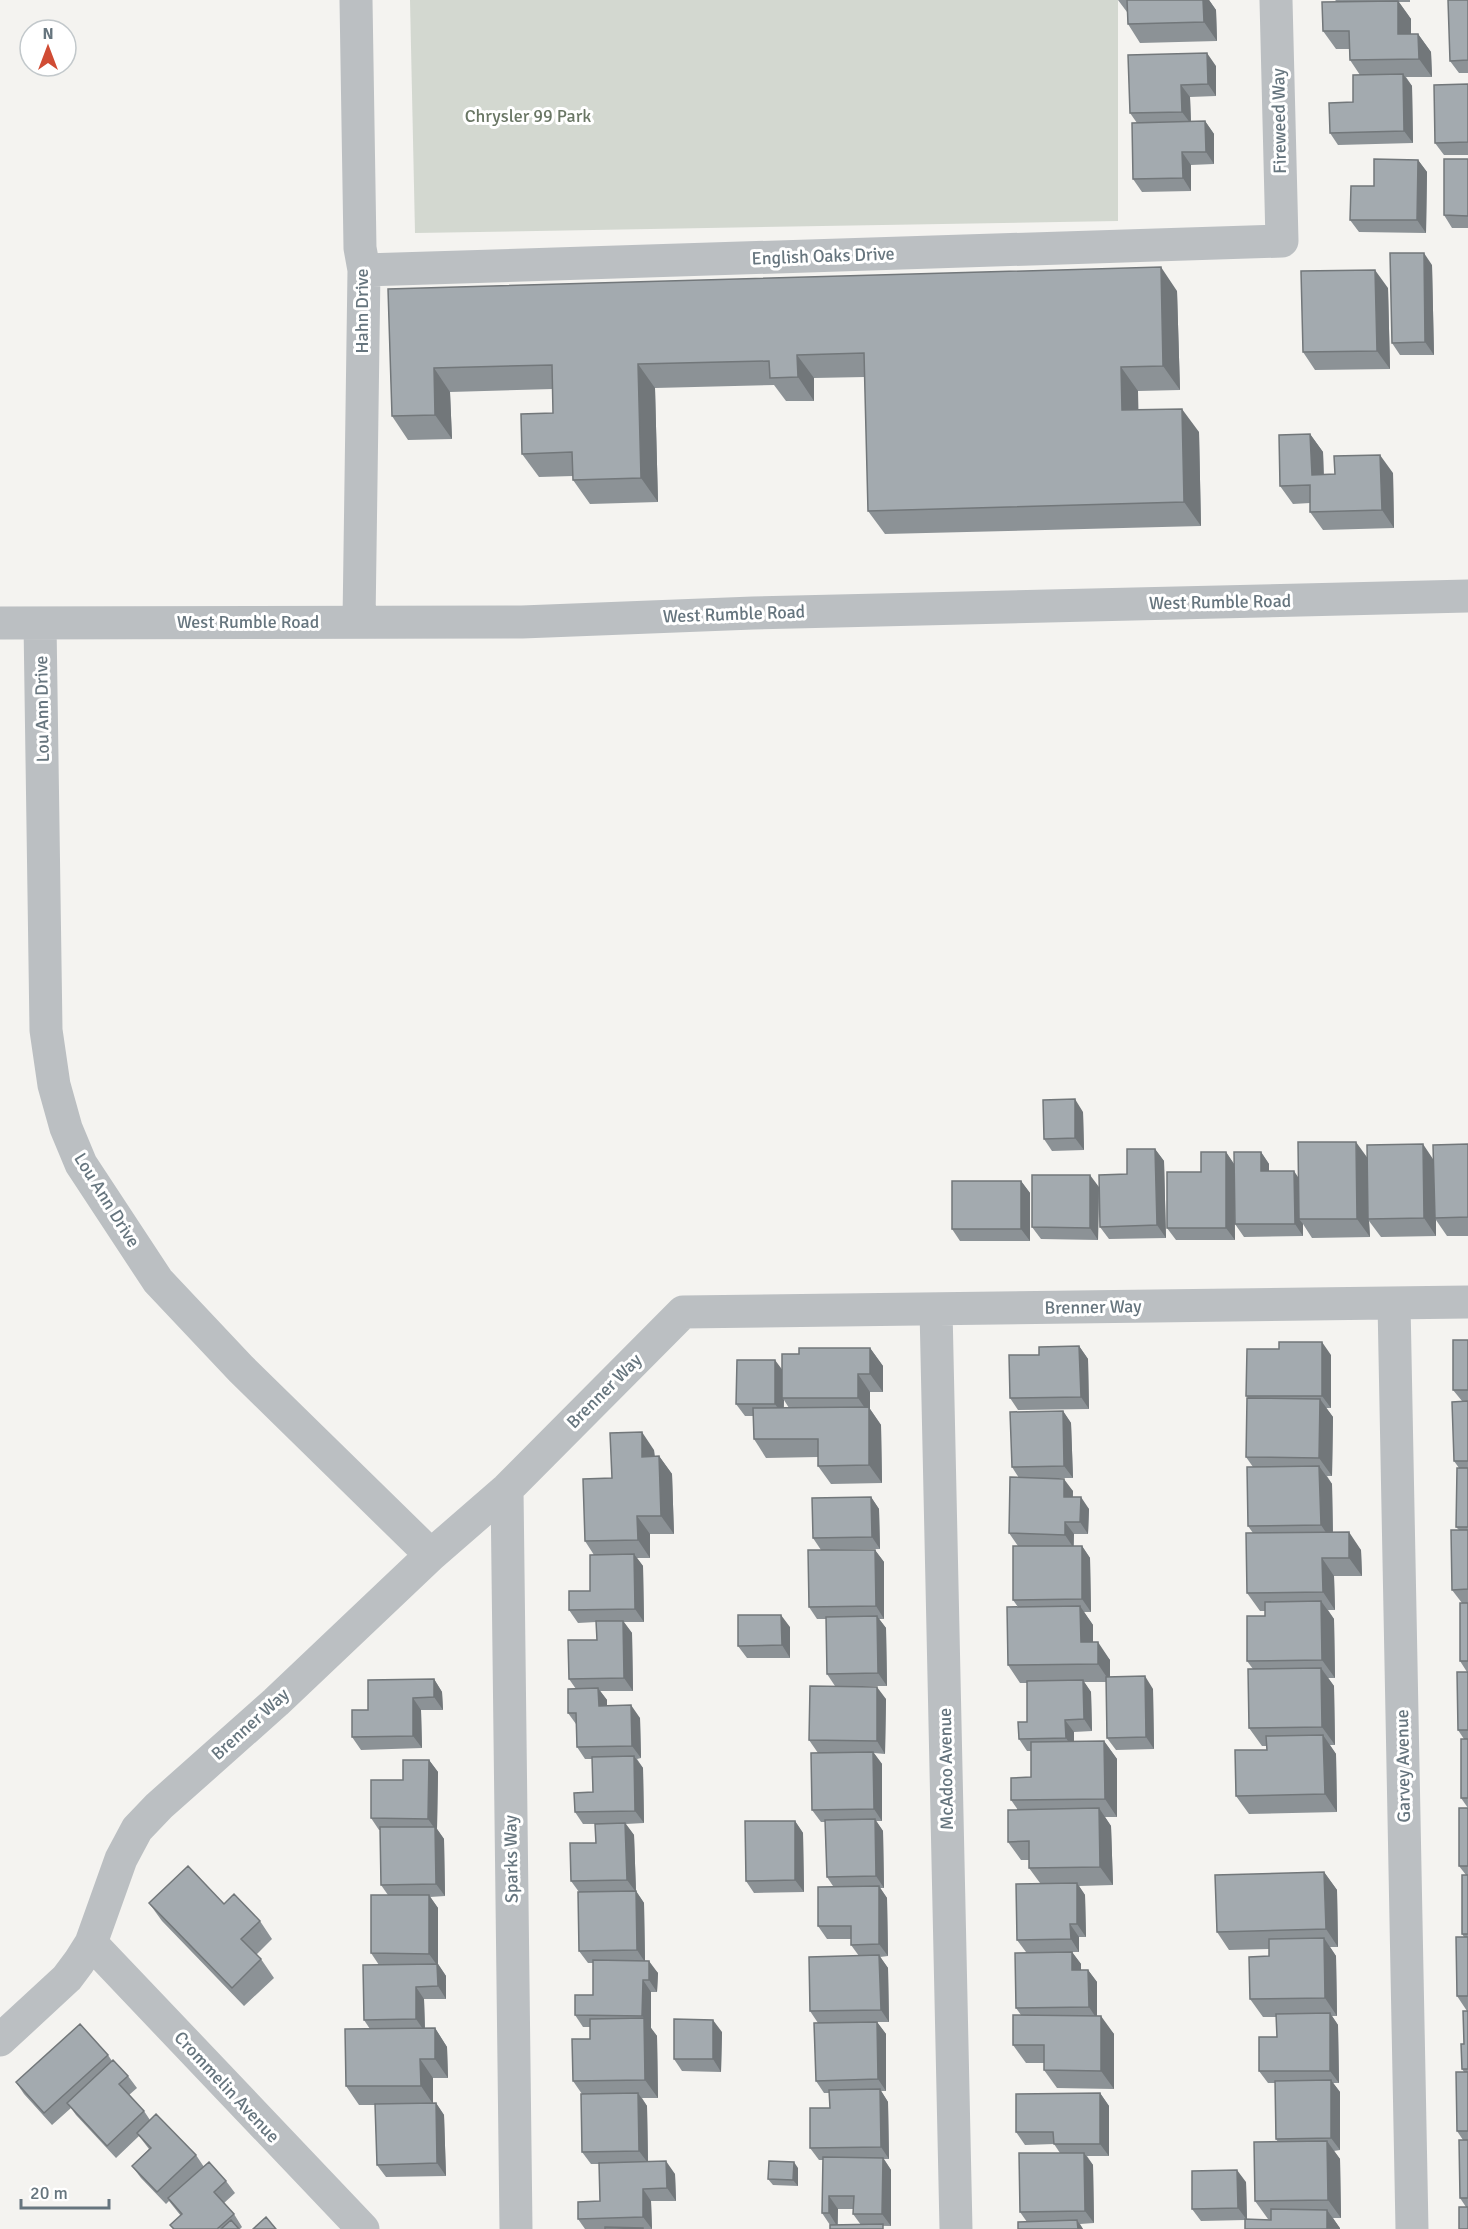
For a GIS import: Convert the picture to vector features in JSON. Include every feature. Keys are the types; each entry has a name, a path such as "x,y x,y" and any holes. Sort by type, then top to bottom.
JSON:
{"street":[{"name":"Hahn Drive","path":"356,0 360,248 364,270 359,622"},
{"name":"Fireweed Way","path":"1276,0 1282,242"},
{"name":"English Oaks Drive","path":"364,270 1282,242"},
{"name":"West Rumble Road","path":"0,623 522,622 753,613 1468,596"},
{"name":"Lou Ann Drive","path":"40,622 46,1030 54,1085 66,1128 81,1164 158,1281 241,1369 431,1555"},
{"name":"Brenner Way","path":"0,2040 67,1978 91,1943 121,1859 137,1829 159,1806 276,1702 431,1555 507,1489 682,1312 1468,1302"},
{"name":"Garvey Avenue","path":"1394,1303 1412,2229"},
{"name":"McAdoo Avenue","path":"936,1309 956,2229"},
{"name":"Sparks Way","path":"507,1489 516,2229"},
{"name":"Crommelin Avenue","path":"91,1943 363,2229"}],"green space":[{"name":"Chrysler 99 Park","path":"410,0 1118,0 1118,221 415,233"}],"building":[{"path":"1127,0 1203,0 1204,22 1128,24"},
{"path":"1448,0 1468,0 1468,60 1450,61"},
{"path":"1398,1 1398,34 1418,34 1419,59 1350,60 1349,31 1323,31 1322,2"},
{"path":"1207,53 1208,84 1181,85 1182,112 1130,113 1128,55"},
{"path":"1403,74 1404,131 1330,133 1329,103 1353,102 1353,75"},
{"path":"1468,84 1468,142 1435,143 1434,85"},
{"path":"1205,121 1206,152 1182,152 1183,178 1133,179 1132,123"},
{"path":"1374,159 1418,160 1417,220 1350,220 1351,186 1374,186"},
{"path":"1444,159 1468,159 1468,216 1444,215"},
{"path":"1390,253 1424,253 1425,342 1392,343"},
{"path":"1161,267 1163,366 1121,367 1122,410 1182,409 1184,502 868,511 864,353 797,355 798,377 770,378 769,361 638,364 641,478 573,480 572,452 522,454 521,414 553,413 552,365 434,368 435,415 392,416 388,289"},
{"path":"1375,270 1377,351 1303,352 1301,271"},
{"path":"1310,434 1312,475 1335,474 1334,456 1380,455 1382,510 1310,512 1310,485 1280,486 1279,435"},
{"path":"1075,1099 1075,1138 1044,1139 1043,1100"},
{"path":"1298,1142 1356,1142 1357,1219 1299,1219"},
{"path":"1423,1144 1424,1218 1368,1219 1367,1145"},
{"path":"1468,1144 1468,1217 1435,1218 1433,1145"},
{"path":"1127,1149 1155,1149 1157,1225 1100,1227 1099,1175 1127,1174"},
{"path":"1201,1152 1226,1152 1226,1228 1167,1228 1167,1172 1201,1172"},
{"path":"1234,1152 1261,1152 1261,1171 1294,1171 1295,1224 1235,1224"},
{"path":"1032,1175 1090,1175 1090,1228 1032,1227"},
{"path":"952,1181 1021,1181 1021,1229 952,1229"},
{"path":"1453,1340 1468,1340 1468,1390 1453,1390"},
{"path":"1279,1342 1322,1342 1322,1396 1246,1396 1247,1349 1279,1349"},
{"path":"1079,1346 1081,1397 1010,1398 1009,1355 1039,1355 1039,1347"},
{"path":"799,1348 870,1348 870,1374 858,1374 858,1398 782,1398 782,1354 799,1354"},
{"path":"737,1360 775,1360 775,1404 736,1404"},
{"path":"1247,1398 1320,1399 1319,1458 1246,1457"},
{"path":"1468,1401 1468,1461 1454,1461 1452,1402"},
{"path":"869,1407 869,1465 818,1466 818,1439 754,1439 753,1408"},
{"path":"1063,1411 1064,1466 1012,1467 1010,1412"},
{"path":"642,1432 642,1457 659,1456 661,1516 637,1516 638,1540 585,1541 583,1479 612,1478 610,1433"},
{"path":"1319,1466 1321,1525 1248,1526 1247,1467"},
{"path":"1457,1468 1468,1468 1468,1527 1456,1527"},
{"path":"1010,1477 1064,1479 1064,1497 1081,1497 1080,1522 1065,1522 1065,1535 1009,1533"},
{"path":"871,1497 872,1537 813,1538 812,1498"},
{"path":"1451,1530 1468,1530 1468,1589 1452,1590"},
{"path":"1349,1532 1349,1558 1322,1558 1323,1592 1247,1593 1246,1533"},
{"path":"1013,1546 1082,1546 1082,1599 1013,1600"},
{"path":"808,1550 875,1550 876,1606 809,1607"},
{"path":"634,1554 635,1609 569,1610 569,1591 590,1591 590,1555"},
{"path":"1321,1601 1322,1660 1247,1661 1247,1616 1265,1616 1265,1602"},
{"path":"1460,1603 1468,1603 1468,1661 1460,1661"},
{"path":"1080,1606 1081,1642 1098,1642 1098,1664 1008,1665 1007,1607"},
{"path":"738,1615 781,1615 782,1645 738,1646"},
{"path":"877,1616 878,1673 827,1674 826,1617"},
{"path":"596,1621 623,1621 624,1678 569,1679 568,1640 597,1640"},
{"path":"1321,1668 1322,1727 1249,1728 1248,1669"},
{"path":"1457,1672 1468,1672 1468,1730 1458,1730"},
{"path":"1145,1676 1146,1737 1107,1738 1106,1677"},
{"path":"434,1679 434,1697 413,1698 413,1736 352,1737 352,1710 368,1710 368,1680"},
{"path":"1083,1680 1084,1719 1065,1720 1066,1738 1019,1739 1018,1722 1027,1722 1027,1681"},
{"path":"810,1686 877,1687 877,1741 809,1740"},
{"path":"598,1688 599,1706 631,1705 632,1746 577,1747 576,1713 568,1713 568,1689"},
{"path":"1323,1735 1325,1794 1236,1796 1235,1750 1267,1750 1266,1736"},
{"path":"1461,1739 1468,1739 1468,1798 1461,1798"},
{"path":"1104,1741 1105,1799 1011,1800 1011,1778 1031,1777 1031,1742"},
{"path":"873,1752 874,1809 812,1810 811,1753"},
{"path":"634,1756 635,1811 575,1812 574,1793 593,1792 592,1757"},
{"path":"403,1760 429,1760 428,1819 371,1818 371,1780 403,1780"},
{"path":"1099,1808 1100,1867 1029,1868 1029,1841 1008,1842 1008,1810"},
{"path":"1459,1808 1468,1808 1468,1866 1459,1866"},
{"path":"875,1819 876,1876 827,1877 825,1820"},
{"path":"745,1821 795,1821 795,1880 746,1881"},
{"path":"625,1823 627,1880 571,1881 570,1843 596,1843 595,1824"},
{"path":"380,1827 435,1827 436,1884 381,1885"},
{"path":"188,1866 224,1904 234,1894 260,1921 241,1939 261,1959 232,1988 149,1903"},
{"path":"1324,1872 1326,1929 1217,1932 1215,1875"},
{"path":"1462,1875 1468,1875 1468,1934 1462,1934"},
{"path":"1077,1883 1077,1924 1070,1924 1071,1939 1017,1940 1016,1884"},
{"path":"879,1886 879,1944 851,1945 851,1926 818,1926 818,1887"},
{"path":"636,1891 637,1950 579,1951 578,1892"},
{"path":"371,1895 429,1895 429,1954 371,1953"},
{"path":"1456,1937 1468,1937 1468,1996 1457,1996"},
{"path":"1324,1938 1325,1998 1250,1999 1249,1957 1269,1956 1269,1939"},
{"path":"1072,1952 1072,1970 1088,1970 1089,2007 1016,2008 1015,1953"},
{"path":"879,1955 881,2010 810,2011 809,1957"},
{"path":"593,1960 649,1961 649,1980 643,1980 642,2016 575,2015 575,1995 593,1995"},
{"path":"437,1964 438,1986 416,1987 416,2019 364,2020 363,1965"},
{"path":"1463,2011 1468,2011 1468,2069 1462,2069"},
{"path":"1330,2013 1330,2071 1259,2071 1259,2037 1277,2037 1276,2014"},
{"path":"1013,2015 1101,2016 1101,2071 1044,2070 1044,2045 1013,2045"},
{"path":"644,2018 645,2080 573,2081 572,2039 590,2039 590,2019"},
{"path":"674,2019 713,2020 713,2059 674,2059"},
{"path":"877,2022 878,2079 816,2081 814,2023"},
{"path":"80,2024 108,2055 44,2113 16,2082"},
{"path":"435,2028 435,2059 420,2059 421,2086 346,2086 345,2029"},
{"path":"113,2060 128,2076 119,2084 144,2111 107,2146 67,2103"},
{"path":"1456,2072 1468,2072 1468,2131 1457,2131"},
{"path":"1331,2080 1331,2138 1276,2139 1275,2081"},
{"path":"880,2089 881,2147 810,2148 810,2108 830,2108 829,2090"},
{"path":"638,2093 639,2151 582,2152 581,2094"},
{"path":"1100,2093 1100,2144 1054,2144 1053,2132 1016,2132 1016,2094"},
{"path":"436,2103 437,2163 377,2165 375,2104"},
{"path":"156,2114 196,2155 157,2192 132,2166 151,2148 137,2133"},
{"path":"1459,2140 1468,2140 1468,2198 1460,2198"},
{"path":"1327,2141 1328,2200 1255,2201 1254,2142"},
{"path":"1019,2153 1084,2153 1085,2211 1020,2212"},
{"path":"823,2157 883,2158 882,2214 853,2214 854,2196 829,2196 829,2213 822,2213"},
{"path":"666,2161 667,2188 643,2189 643,2217 578,2219 578,2202 600,2201 599,2163"},
{"path":"769,2161 794,2162 793,2180 768,2179"},
{"path":"209,2162 226,2181 214,2192 234,2214 217,2229 174,2229 170,2225 182,2214 168,2198"},
{"path":"1237,2170 1238,2208 1192,2209 1192,2171"},
{"path":"1459,2207 1468,2207 1468,2229 1459,2229"},
{"path":"1271,2209 1327,2210 1327,2229 1245,2229 1245,2219 1271,2220"},
{"path":"266,2217 276,2229 253,2229"},
{"path":"231,2220 239,2229 221,2229"},
{"path":"1077,2220 1078,2229 1018,2229 1018,2222"},
{"path":"883,2224 883,2229 830,2229 830,2225"},
{"path":"605,2227 643,2228 643,2229 605,2229"}]}
